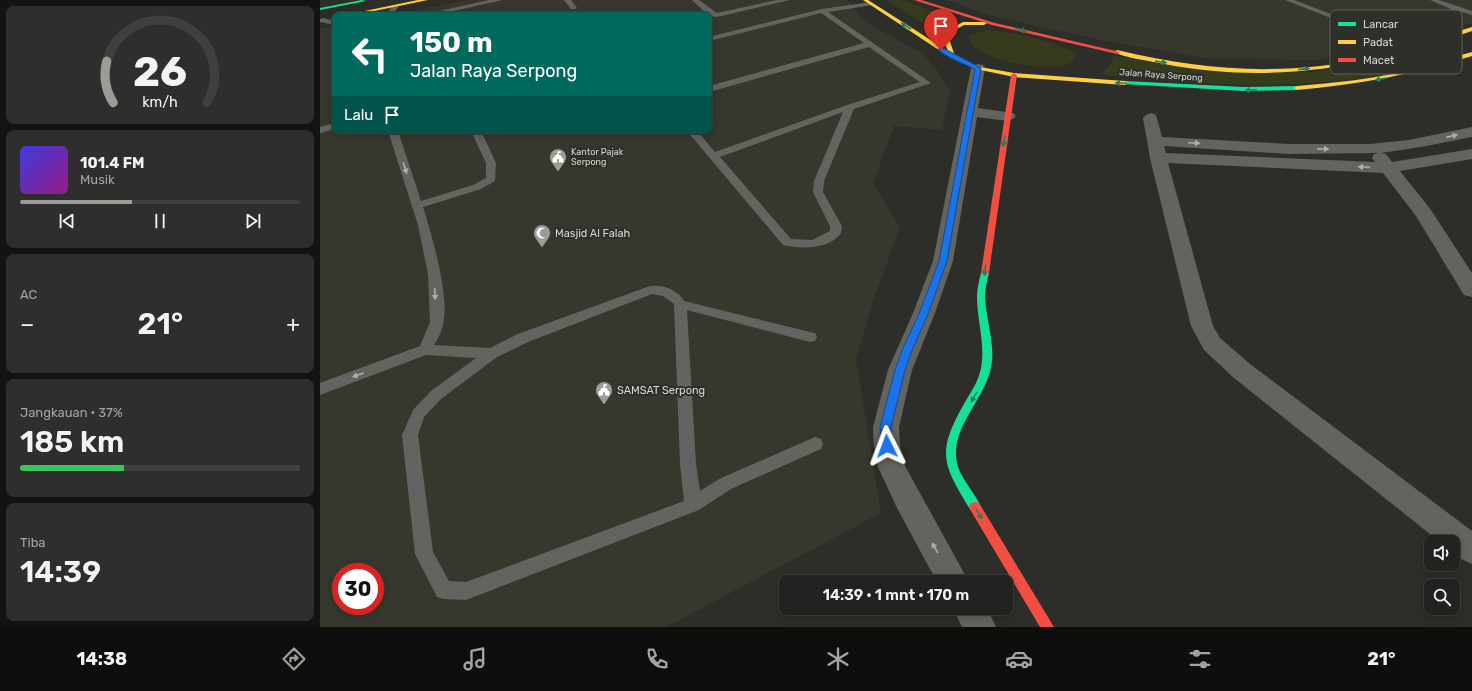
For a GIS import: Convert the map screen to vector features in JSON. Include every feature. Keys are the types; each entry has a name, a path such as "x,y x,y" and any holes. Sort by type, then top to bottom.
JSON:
{"main road":[{"path":"320,10 341,3 371,0"},
{"path":"363,12 426,0"},
{"name":"Jalan Raya Serpong","path":"916,0 994,24 1146,60 1189,66 1256,72 1286,71 1330,66"},
{"name":"Jalan Raya Serpong","path":"868,2 953,57 978,68 1014,75 1235,90 1276,89 1382,79 1401,74"},
{"path":"322,20 332,18"},
{"path":"953,57 946,39 948,32 963,24 994,24"},
{"name":"Jalan Raya Serpong","path":"1462,32 1472,29"},
{"path":"1082,44 1097,59"},
{"name":"Jalan Raya Serpong","path":"1462,57 1472,54"},
{"path":"1056,77 1084,70"},
{"path":"1014,75 981,297 987,348 986,369 979,388 957,427 950,446 950,458 956,476 1047,627"}],"street":[{"path":"950,575 906,499 892,467 887,446 886,427 905,355 924,314 943,261 978,68"},
{"path":"970,111 1008,116"},
{"path":"1151,118 1156,149 1202,326 1212,344 1242,371 1472,548"},
{"path":"1156,149 1372,149 1442,139 1472,132"},
{"path":"1156,149 1389,168 1472,154"},
{"path":"1372,149 1389,168 1424,214 1472,290"},
{"path":"973,615 980,627"}],"lane":[{"path":"440,12 499,0"},
{"path":"567,0 573,8"},
{"path":"695,0 710,12"},
{"path":"712,14 718,15 787,0"},
{"path":"1288,0 1330,17"},
{"path":"1433,0 1462,10"},
{"path":"712,38 868,2"},
{"path":"391,12 396,6"},
{"path":"1462,10 1472,13"},
{"path":"713,156 850,107 927,83 822,12"},
{"path":"322,20 332,22"},
{"path":"712,88 869,44"},
{"path":"695,134 787,242 805,246 827,239 835,233 836,226 818,192 819,180 850,107"},
{"path":"320,130 332,127"},
{"path":"394,134 417,206 434,274 437,323 425,350"},
{"path":"417,206 477,187 491,179 491,163 477,134"},
{"path":"693,505 688,464 680,304 672,294 652,290 523,338 492,353 436,395 418,414 410,435 424,554 444,590 466,591 693,505 725,484 815,444"},
{"path":"680,304 810,337"},
{"path":"320,389 425,350 492,353"}],"shaded area":[{"path":"467,0 847,0 861,17 876,28 923,54 937,70 950,91 942,130 894,126 873,183 900,227 874,298 856,359 881,513 666,627 320,627 320,29 332,27 332,134 712,134 712,12 407,12"},
{"path":"947,0 1472,0 1472,23 1462,25 1462,10 1330,10 1330,57 1318,60 1204,58 1105,41 992,16"}],"green space":[{"path":"887,0 903,0 958,21 942,26 936,32"},
{"path":"986,30 1034,38 1070,50 1076,55 1073,62 1052,67 1029,66 1002,60 990,56 972,44 969,36"},
{"path":"1114,56 1145,61 1309,72 1330,69 1330,74 1385,74 1356,79 1315,83 1273,85 1230,84 1106,75 1103,72 1110,65"}],"traffic: fast":[{"path":"320,9 364,1"},
{"path":"1125,83 1244,89 1297,88"},
{"path":"975,507 953,467 951,447 954,435 979,388 986,370 987,343 981,306 985,273"}],"traffic: slow":[{"path":"363,12 426,0"},
{"path":"865,0 953,57 978,68 1014,75 1125,83"},
{"path":"953,57 946,39 948,32 963,24 984,23"},
{"path":"1462,32 1472,29"},
{"path":"1117,52 1169,63 1238,71 1284,71 1330,66"},
{"path":"1462,57 1472,54"},
{"path":"1297,88 1364,81 1399,74"}],"traffic: jam":[{"path":"916,0 994,24 1117,52"},
{"path":"985,273 1014,75"},
{"path":"975,507 1047,627"}],"place":[{"name":"Kantor Pajak Serpong","path":"558,172"},
{"name":"Masjid Al Falah","path":"542,248"},
{"name":"SAMSAT Serpong","path":"604,405"}],"route":[{"path":"887,446 886,427 900,370 908,348 924,314 943,261 978,68 941,50"}]}
